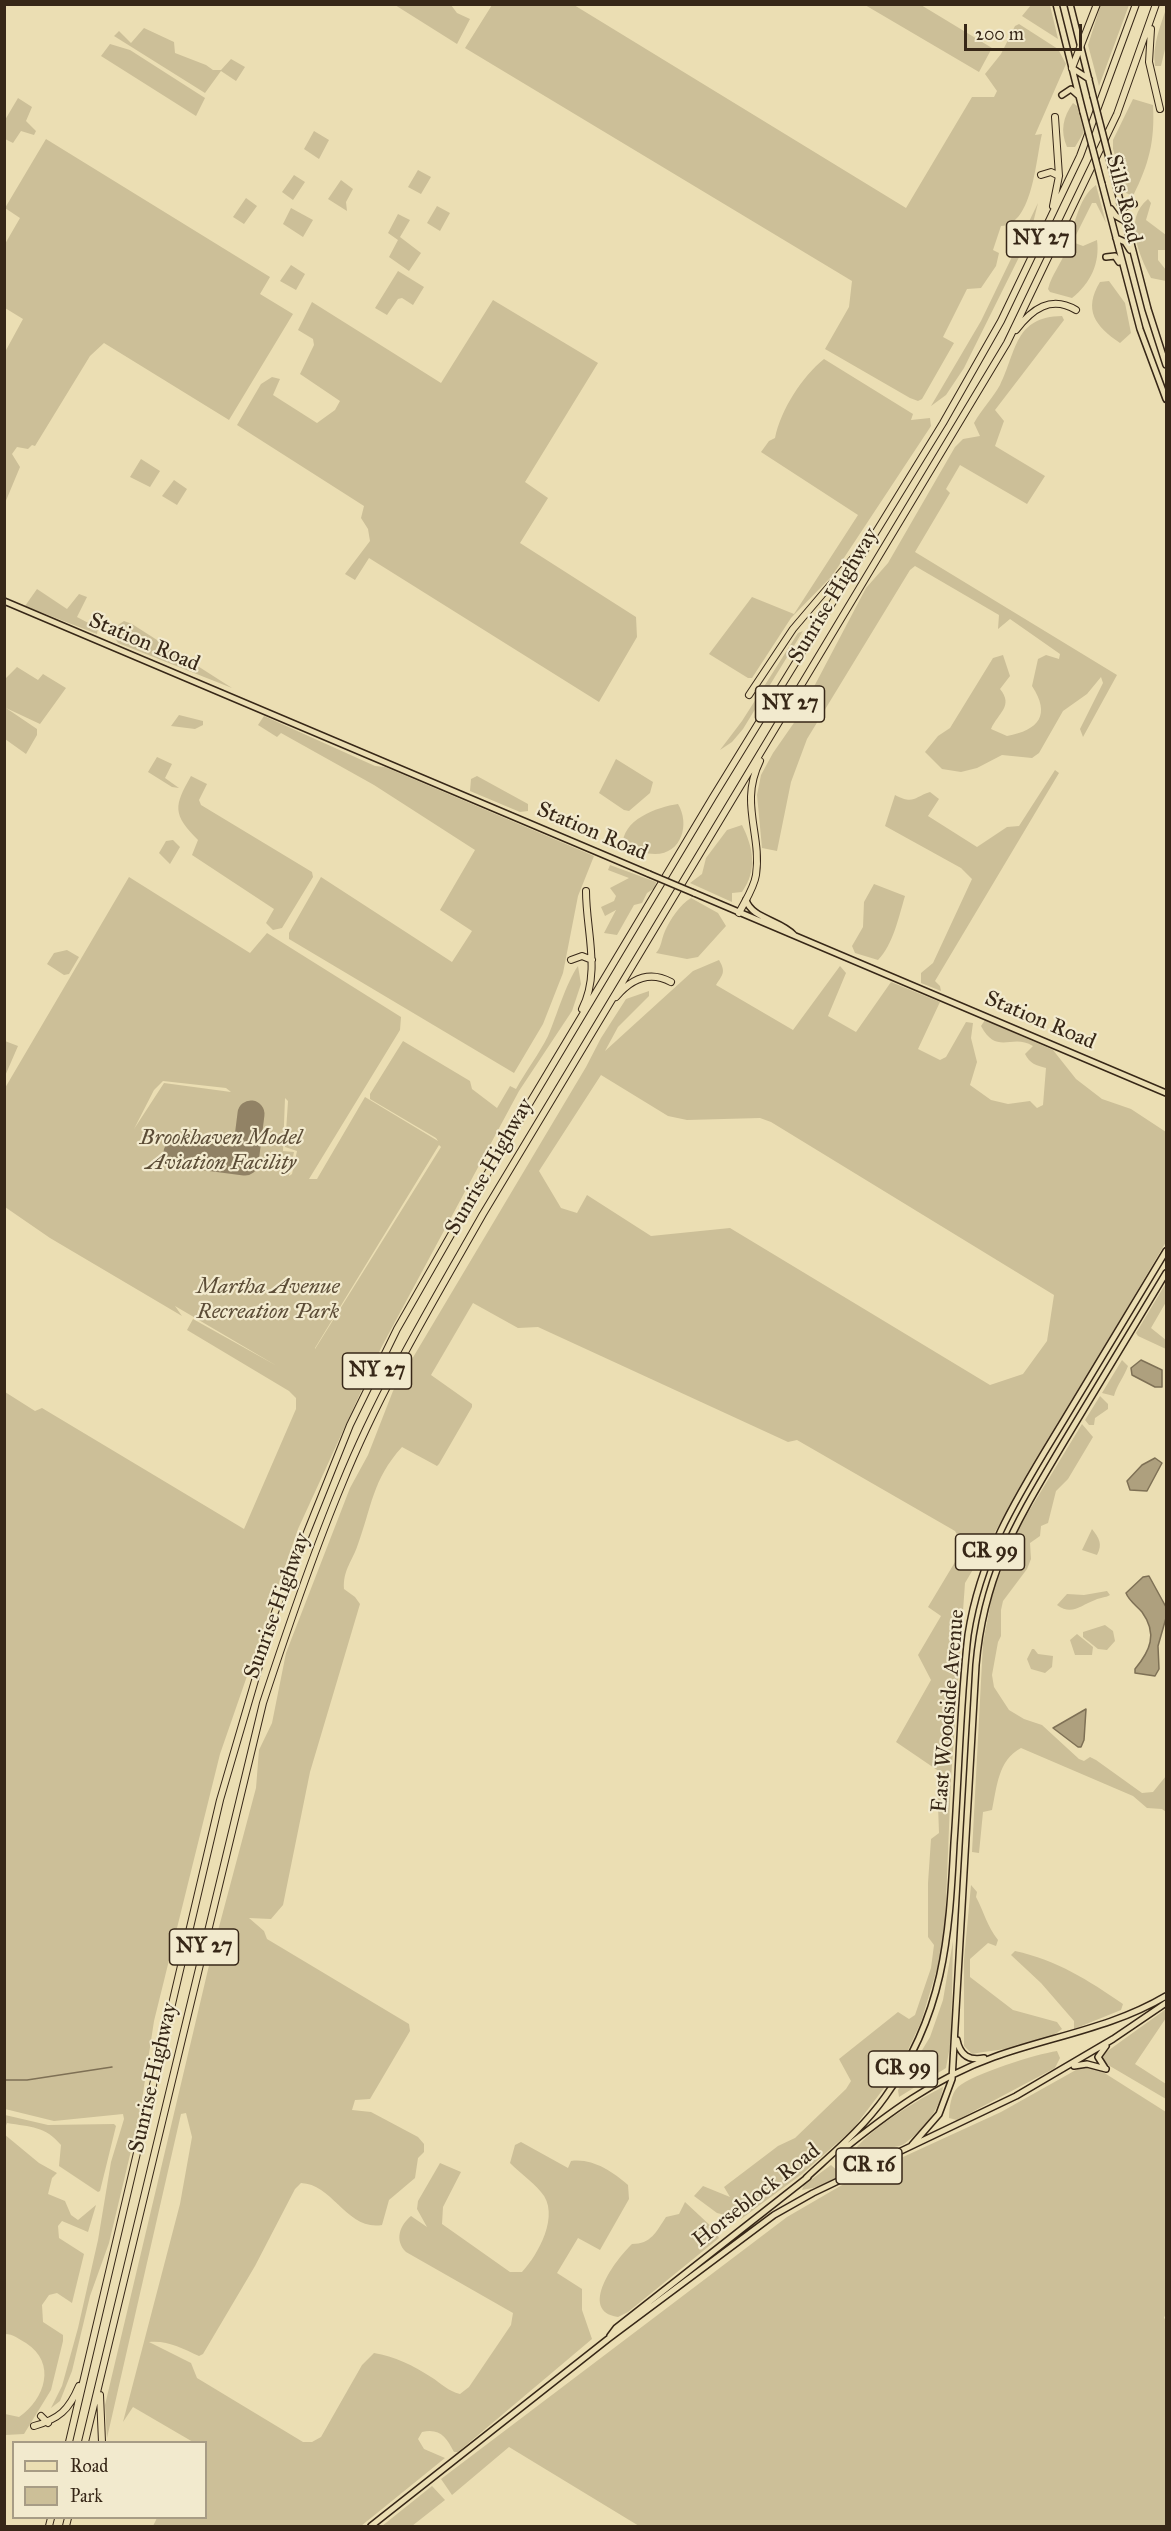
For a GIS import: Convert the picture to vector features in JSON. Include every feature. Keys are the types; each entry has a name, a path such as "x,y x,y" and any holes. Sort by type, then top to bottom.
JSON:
{"highway":[{"path":"1072,68 1097,4"},
{"name":"Sunrise Highway","path":"69,2441 217,1812 275,1612 341,1446 397,1329 561,1050 943,423 1001,321 1080,156 1136,4"},
{"name":"Sunrise Highway","path":"85,2441 263,1703 287,1630 342,1484 391,1379 449,1273 585,1042 1006,343 1117,114 1156,4"},
{"path":"1153,13 1149,62 1160,109"},
{"path":"1050,222 1059,176 1054,117"},
{"path":"1041,175 1051,172 1059,176"},
{"path":"1006,343 1023,321 1040,307 1057,303 1076,310"},
{"path":"749,695 783,643 851,562 894,501"},
{"path":"739,913 756,877 757,864 750,810 751,786 776,727"},
{"path":"561,1050 588,995 592,960 586,891"},
{"path":"571,960 582,956 592,960"},
{"path":"585,1042 616,997 633,981 656,976 672,982"},
{"path":"102,2441 99,2408 105,2360"},
{"path":"34,2426 61,2416 69,2406 88,2363"},
{"path":"40,2416 48,2422"}],"main road":[{"name":"Sills Road","path":"1056,4 1129,287 1147,350 1167,399"},
{"name":"Sills Road","path":"1070,4 1137,267 1167,365"},
{"path":"1072,68 1089,79"},
{"path":"1062,95 1071,89 1080,96"},
{"path":"1107,202 1116,216 1125,221"},
{"path":"1120,203 1127,206 1134,204"},
{"path":"1116,238 1127,244 1137,267"},
{"path":"1106,257 1117,257 1129,287"},
{"name":"Station Road","path":"4,601 1167,1093"},
{"path":"746,900 751,909 788,929 795,936"},
{"name":"East Woodside Avenue","path":"806,2178 873,2113 897,2080 916,2045 932,2007 943,1969 948,1940 966,1649 973,1606 985,1564 1009,1512 1167,1251"},
{"name":"East Woodside Avenue","path":"909,2148 939,2114 949,2091 952,2074 977,1651 992,1579 1022,1512 1167,1273"},
{"path":"953,1873 963,1876"},
{"name":"Horseblock Road","path":"608,2339 616,2328 914,2096 952,2074 995,2056 1108,2024 1167,1995"},
{"name":"Horseblock Road","path":"371,2526 608,2339 774,2215 806,2196 997,2106 1113,2039 1167,2003"},
{"path":"955,2031 958,2047 966,2056 976,2059 995,2056"},
{"path":"1058,2072 1081,2064 1106,2069 1099,2062 1098,2055 1113,2039"},
{"path":"865,2132 842,2154 841,2165 851,2171 878,2162"}],"green space":[{"path":"1101,4 1129,5 1099,86 1088,45"},
{"path":"395,5 451,5 457,13 470,19 457,44"},
{"path":"492,5 574,5 906,208 972,97 994,97 997,91 985,74 1001,54 1015,26 1019,24 1058,49 1066,64 1035,135 1042,134 1035,173 1026,203 1012,223 1001,226 993,250 999,253 996,266 981,288 967,289 943,337 954,343 922,399 918,401 910,398 825,349 849,307 852,281 465,48"},
{"path":"865,5 921,5 992,48 979,72"},
{"path":"1031,5 1050,5 1058,39 1022,16"},
{"path":"1166,9 1166,45 1161,66 1155,66 1156,44"},
{"path":"144,28 174,42 175,53 213,70 221,70 231,59 245,67 236,81 221,71 205,93 114,36 119,31 131,43"},
{"path":"110,44 130,50 205,98 196,116 101,56"},
{"path":"18,98 32,107 26,121 36,131 34,135 21,131 13,143 5,139 5,120"},
{"path":"1133,99 1153,105 1153,130 1150,152 1133,196 1126,193 1113,149 1113,140"},
{"path":"1073,103 1077,106 1084,132 1075,147 1067,147 1064,124"},
{"path":"314,131 329,140 319,159 304,149"},
{"path":"46,139 270,277 260,294 293,314 229,420 104,343 90,356 35,446 32,445 28,449 17,447 12,454 20,467 5,503 5,352 23,319 5,308 5,244 20,218 5,208"},
{"path":"418,170 431,177 421,194 408,187"},
{"path":"294,175 305,182 293,200 282,192"},
{"path":"341,180 353,189 346,202 347,211 328,199"},
{"path":"1096,185 1106,223 1096,203 1092,203 1074,239 1075,243 1083,246 1097,240 1097,257 1093,272 1072,298 1050,292 1048,289 1066,250 1080,206"},
{"path":"246,198 257,206 244,224 233,217"},
{"path":"1148,199 1151,203 1146,220 1166,235 1166,250 1158,250 1158,260 1166,270 1166,281 1151,278 1138,248 1136,217 1140,207"},
{"path":"1038,203 1030,235 964,368 946,395 931,406 981,321"},
{"path":"437,206 450,213 440,231 427,223"},
{"path":"291,208 313,220 303,237 283,224"},
{"path":"398,214 410,220 400,237 421,253 409,271 389,257 398,240 388,233"},
{"path":"291,265 305,274 296,290 280,281"},
{"path":"398,271 424,287 413,305 402,298 398,299 387,315 375,308"},
{"path":"1109,281 1125,303 1131,333 1120,343 1098,324 1092,309 1092,301 1100,282"},
{"path":"493,300 598,363 525,482 548,498 520,543 636,617 637,637 599,702 369,558 355,580 345,574 370,541 368,529 361,518 364,506 237,425 261,384 272,377 280,379 273,395 317,423 335,410 340,401 300,374 314,345 313,339 298,330 312,302 441,383"},
{"path":"1062,316 1064,320 995,410 1004,421 995,446 1045,476 1027,504 960,465 946,489 950,493 915,552 1117,675 1083,737 1080,729 1103,683 1101,677 1087,694 1063,711 1039,753 1032,758 1002,755 977,768 961,772 942,769 925,752 938,736 950,728 993,658 1003,655 1010,676 1000,689 1004,695 1005,705 991,729 1007,736 1027,730 1034,725 1041,713 1038,696 1032,686 1038,659 1046,655 1059,659 1060,654 1010,619 998,629 999,615 915,566 910,570 807,739 791,782 777,851 762,848 757,795 761,775 798,717 866,588 888,563 955,447 963,439 980,436 974,423 1000,385 1019,338 1034,322"},
{"path":"824,359 913,414 911,420 930,418 931,426 832,576 791,618 752,678 748,678 709,654 752,597 794,614 858,515 761,452 769,441 775,438 782,416 794,394"},
{"path":"141,459 160,471 150,487 130,477"},
{"path":"174,480 187,489 177,505 162,496"},
{"path":"37,589 67,609 79,594 87,597 77,617 98,628 97,634 25,606"},
{"path":"124,621 232,688 118,643 113,635 118,625"},
{"path":"803,631 743,729 732,742 720,750 742,721 798,633"},
{"path":"17,667 38,680 43,674 66,688 40,724 6,708 37,729 37,735 26,754 5,739 5,679"},
{"path":"179,715 203,721 203,725 195,729 171,726"},
{"path":"264,716 375,766 385,767 594,856 578,896 563,973 543,1024 514,1073 289,939 289,933 321,877 452,962 472,931 440,910 475,850 374,785 281,733 277,737 258,725"},
{"path":"157,757 172,764 165,778 179,788 172,787 148,772"},
{"path":"616,759 653,782 650,793 629,811 599,793"},
{"path":"1055,770 1059,773 935,981 941,991 921,983 921,973 933,963 972,879 961,868 885,826 895,795 910,800 930,792 939,799 928,816 977,847 1007,827 1019,826"},
{"path":"191,776 207,784 199,800 201,805 312,872 313,877 282,928 273,930 266,923 274,909 192,855 198,840 184,823 178,810 181,795"},
{"path":"477,776 528,804 528,811 520,812 470,791 471,779"},
{"path":"678,804 682,812 683,829 672,849 664,853 652,854 626,849 623,846 624,837 634,822 660,808"},
{"path":"742,825 751,850 752,867 742,892 732,893 732,902 690,883 702,874 706,858 727,830"},
{"path":"173,840 180,847 170,864 159,853 166,841"},
{"path":"610,865 656,882 655,888 647,893 642,903 634,905 617,935 604,933 616,910 605,916 601,907 614,901 616,896 610,888 629,878 608,870"},
{"path":"129,877 250,953 267,933 401,1017 400,1030 309,1179 317,1179 365,1097 438,1141 370,1099 370,1094 403,1041 470,1081 472,1089 497,1108 510,1086 516,1089 544,1043 578,966 581,984 572,1011 519,1091 381,1348 298,1529 220,1754 154,2021 140,2113 109,2243 90,2296 72,2371 60,2401 51,2408 62,2386 78,2328 98,2240 111,2162 124,2119 123,2114 54,2121 5,2109 5,1392 35,1411 42,1408 244,1529 296,1409 296,1398 289,1391 187,1330 193,1319 277,1366 175,1306 182,1316 50,1238 5,1207 5,1088","holes":["163,1081 226,1088 231,1092 164,1083 134,1129 154,1090","285,1098 288,1101 285,1147 297,1151 292,1174 289,1176 294,1152 283,1151","439,1145 441,1147 315,1348"]},
{"path":"874,884 905,896 892,938 878,960 855,953 852,946 863,927 864,902"},
{"path":"691,898 718,913 726,926 698,957 687,959 656,953 673,917"},
{"path":"67,950 79,957 69,974 64,975 47,964 54,953"},
{"path":"719,960 723,973 716,985 793,1030 840,966 846,973 828,1016 856,1032 891,982 940,1002 918,1049 940,1060 946,1057 966,1022 973,1023 971,1038 977,1062 970,1085 991,1100 1008,1104 1030,1101 1037,1108 1043,1105 1046,1068 1034,1064 1025,1054 1033,1046 993,1040 981,1026 985,1020 1053,1050 1076,1079 1102,1099 1131,1109 1166,1132 1166,1242 965,1583 951,1779 945,1925 940,1959 921,2022 900,2067 853,2129 802,2174 741,2219 717,2213 694,2196 703,2186 730,2197 724,2187 778,2146 795,2138 846,2089 851,2081 839,2059 898,2012 909,2019 915,2015 931,1968 934,1945 928,1937 928,1883 931,1839 939,1833 937,1777 943,1774 896,1742 931,1680 918,1655 941,1616 928,1607 964,1547 955,1531 797,1440 788,1442 538,1327 518,1328 473,1303 431,1375 472,1404 472,1407 437,1466 402,1447 384,1471 345,1577 344,1589 360,1604 310,1772 283,1905 271,1919 249,1918 264,1931 267,1939 409,2024 410,2031 370,2099 355,2100 352,2110 371,2112 418,2137 424,2144 424,2152 418,2158 415,2178 389,2200 382,2225 370,2225 359,2221 322,2191 312,2185 301,2183 295,2189 255,2266 203,2354 199,2356 168,2343 149,2342 191,2363 197,2378 303,2442 312,2442 321,2437 362,2365 374,2353 411,2365 448,2389 460,2394 469,2387 511,2325 513,2313 406,2252 400,2243 401,2228 411,2216 427,2227 417,2209 418,2201 440,2163 461,2172 443,2207 442,2224 510,2272 522,2272 535,2255 545,2234 549,2211 547,2201 541,2192 510,2163 515,2145 521,2142 568,2168 571,2161 587,2162 601,2167 628,2185 629,2199 600,2250 578,2238 557,2273 582,2289 582,2310 592,2339 458,2452 454,2452 442,2435 433,2431 422,2432 418,2439 424,2449 445,2458 361,2526 153,2526 156,2519 207,2519 207,2441 191,2441 133,2407 123,2422 180,2204 192,2137 186,2113 181,2114 107,2438 105,2405 211,1957 256,1788 259,1750 272,1723 286,1653 350,1488 368,1455 393,1391 601,1038 626,999 649,991 649,996 618,1027 605,1051 693,971","holes":["601,1075 668,1116 687,1120 760,1118 771,1122 1054,1295 1047,1341 1023,1374 990,1385 730,1228 651,1236 587,1195 577,1213 561,1208 539,1171"]},
{"path":"4,1041 18,1046 5,1076"},
{"path":"1166,1283 1166,1302 1151,1328 1166,1340 1166,1349 1136,1333"},
{"path":"1122,1360 1128,1366 1114,1396 1102,1393"},
{"path":"1100,1396 1108,1404 1108,1409 1095,1418 1094,1425 1089,1425 1085,1420"},
{"path":"1082,1424 1093,1437 1068,1479 1056,1491 1048,1523 1041,1526 1040,1536 1030,1543 1031,1559 1027,1569 1003,1601 1001,1636 992,1675 994,1687 1009,1710 1024,1719 1042,1725 1079,1759 1084,1761 1090,1757 1096,1760 1142,1793 1153,1792 1166,1776 1166,1812 1162,1809 1147,1808 1133,1796 1021,1748 1013,1753 1003,1767 997,1783 992,1810 983,1812 979,1853 972,1852 983,1643 993,1591 1018,1529"},
{"path":"1092,1529 1099,1541 1100,1548 1097,1555 1082,1550"},
{"path":"1107,1591 1110,1595 1076,1609 1067,1610 1057,1605 1067,1594 1084,1595"},
{"path":"1105,1625 1113,1631 1115,1641 1107,1650 1098,1649 1083,1637 1083,1632"},
{"path":"1077,1634 1093,1647 1092,1655 1075,1655 1070,1640"},
{"path":"1032,1649 1038,1654 1053,1656 1052,1667 1045,1673 1031,1669 1027,1659"},
{"path":"971,1885 977,1892 976,1897 998,1940 996,1946 988,1943 970,1959 970,1977 1013,2010 1057,2022 1062,2029 1052,2036 1019,2047 972,2054 964,2046 964,1960"},
{"path":"953,1941 951,2040 946,2068 899,2097 898,2090 930,2037 943,2000"},
{"path":"1015,1951 1045,1960 1072,1972 1123,2004 1121,2010 1074,2029 1074,2021 1041,1983 1011,1955"},
{"path":"1166,2009 1166,2018 1135,2064 1166,2084 1166,2099 1103,2062 1102,2055"},
{"path":"1057,2051 1060,2058 1055,2068 957,2120 949,2118 954,2093 966,2082 1005,2065"},
{"path":"1083,2066 1095,2067 1166,2112 1166,2313 1164,2318 1166,2320 1166,2526 639,2526 509,2447 452,2495 441,2479 787,2217 842,2185 1001,2112"},
{"path":"943,2087 934,2112 911,2139 904,2144 876,2152 861,2162 847,2163 852,2153 874,2131 903,2110"},
{"path":"5,2115 48,2125 114,2124 116,2126 100,2191 98,2192 59,2166 61,2145 49,2134 30,2127 7,2123 5,2128"},
{"path":"4,2134 39,2163 57,2173 52,2178 48,2194 65,2201 71,2215 78,2220 96,2205 88,2232 62,2221 58,2226 59,2238 84,2254 72,2303 57,2293 49,2295 42,2305 43,2322 63,2335 51,2390 24,2434 5,2435 5,2414 19,2417 28,2409 41,2391 44,2370 42,2360 36,2351 18,2338 5,2334"},
{"path":"831,2165 842,2175 818,2187 802,2190 804,2185"},
{"path":"685,2202 714,2229 719,2238 628,2312 618,2317 606,2313 601,2305 600,2295 617,2261 632,2244 644,2242 652,2236 666,2217 679,2214"},
{"path":"432,2486 445,2500 412,2526 382,2526"}],"shaded area":[{"path":"1141,1360 1162,1370 1162,1387 1155,1387 1132,1375 1131,1368"},
{"path":"1155,1458 1162,1463 1147,1491 1130,1490 1127,1481 1142,1465"},
{"path":"1149,1576 1166,1607 1166,1618 1158,1646 1159,1669 1155,1676 1135,1673 1135,1669 1148,1649 1151,1635 1147,1620 1126,1593 1143,1577"},
{"path":"1086,1709 1084,1740 1081,1747 1078,1747 1053,1728"}],"waterway":[{"path":"4,2080 27,2080 112,2067"}],"runway":[{"path":"177,1153 245,1162 251,1114"}],"park label":[{"name":"Brookhaven Model Aviation Facility","path":"221,1152"},
{"name":"Martha Avenue Recreation Park","path":"268,1300"}]}
